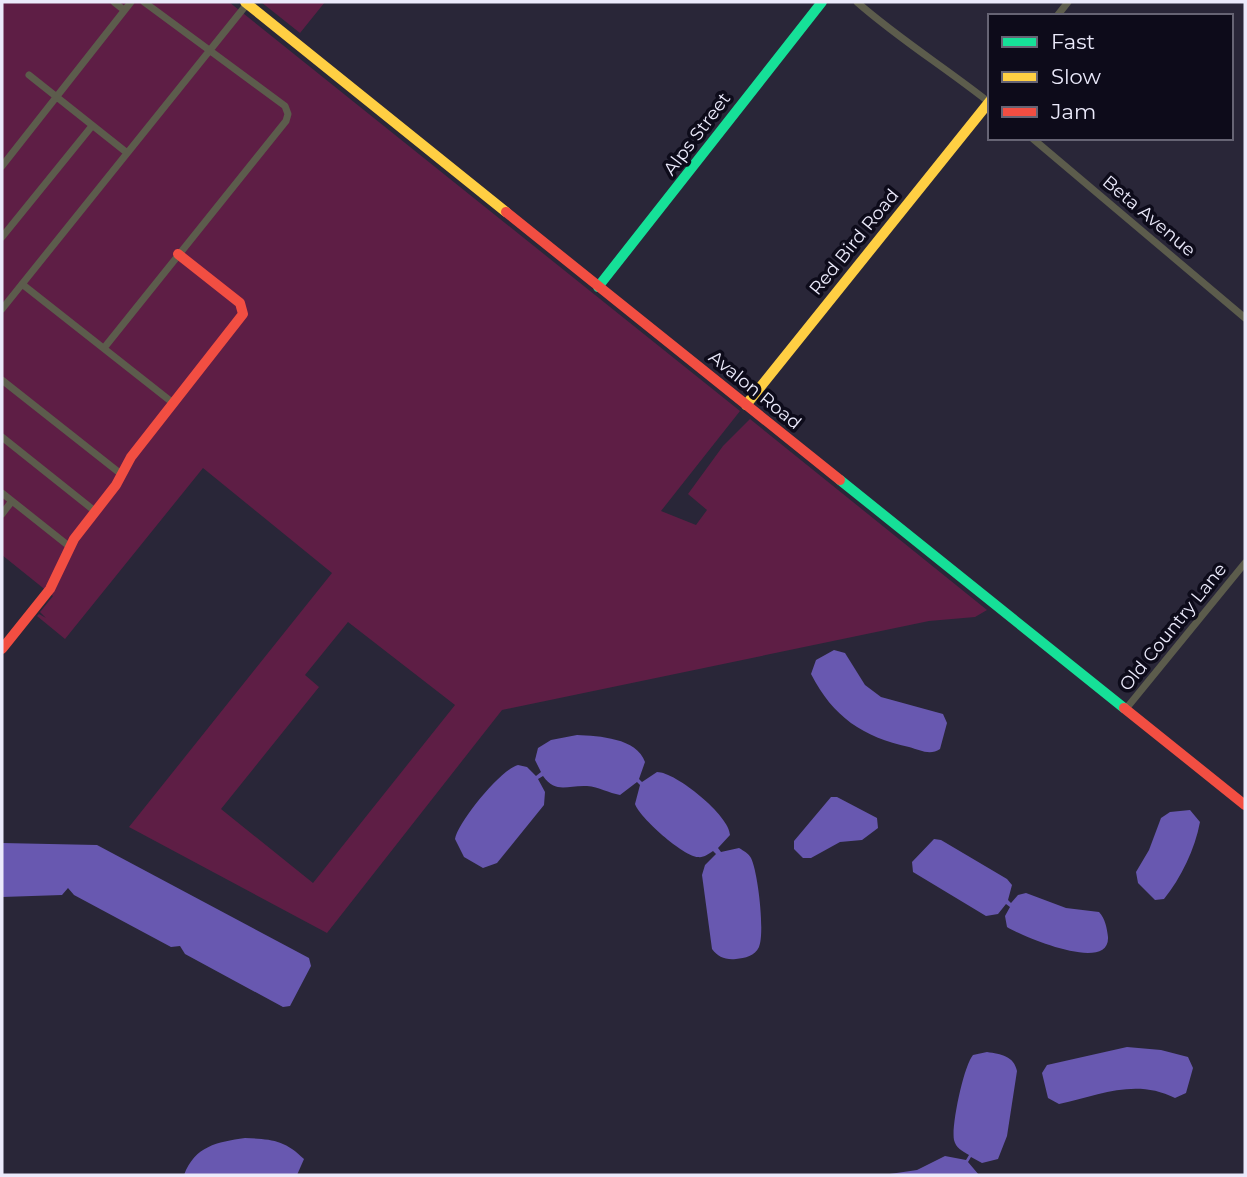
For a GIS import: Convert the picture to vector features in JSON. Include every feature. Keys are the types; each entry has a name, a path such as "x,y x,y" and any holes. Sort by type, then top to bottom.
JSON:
{"main road":[{"name":"Alps Street","path":"598,287 718,138 751,90 822,2"},
{"name":"Avalon Road","path":"246,3 1245,805"},
{"name":"Red Bird Road","path":"746,405 988,104"},
{"path":"2,649 50,589 70,547 116,485 121,474 243,314 240,303 178,254"}],"street":[{"path":"114,2 124,10"},
{"path":"2,166 131,2"},
{"path":"104,348 286,121 288,114 285,106 144,2"},
{"path":"857,2 889,30 941,64 988,100"},
{"path":"2,309 246,3"},
{"path":"29,75 125,152"},
{"path":"2,237 92,126"},
{"name":"Beta Avenue","path":"1034,140 1245,318"},
{"path":"22,284 173,403"},
{"path":"2,380 121,474"},
{"path":"2,437 96,512"},
{"path":"2,493 70,547"},
{"path":"2,514 12,501"},
{"name":"Old Country Lane","path":"1125,710 1245,563"}],"shaded area":[{"path":"2,2 229,2 740,411 661,511 696,525 707,510 688,494 723,446 750,419 987,610 975,617 929,621 502,710 327,933 129,827 332,573 203,468 65,639 37,616 39,614 46,618 40,612 53,596 2,555","holes":["348,622 455,705 313,883 221,809 319,687 305,675"]},
{"path":"261,2 325,2 300,33"},
{"path":"834,650 845,653 865,685 881,697 943,714 947,723 940,749 925,752 892,743 864,731 840,713 829,702 811,674 816,660"},
{"path":"577,735 626,743 641,754 645,762 639,779 642,782 657,772 666,774 701,796 721,817 730,835 718,848 721,852 739,848 749,855 754,865 761,929 761,940 755,953 743,958 728,959 719,956 712,949 702,875 705,865 716,854 713,851 702,857 691,855 663,835 635,804 640,785 637,782 620,795 587,786 557,787 543,776 538,779 545,792 544,805 497,863 483,868 464,857 455,839 458,831 491,786 518,765 527,767 536,776 541,772 535,760 538,748 551,740"},
{"path":"831,797 837,797 877,818 878,828 862,840 840,842 811,858 803,858 794,849 794,841"},
{"path":"1190,810 1200,822 1191,853 1182,873 1164,899 1155,900 1138,883 1136,872 1149,850 1161,818 1170,812"},
{"path":"934,839 941,840 1007,879 1012,885 1008,900 1011,903 1018,895 1026,893 1066,908 1099,912 1107,930 1105,948 1095,952 1081,952 1029,938 1007,927 1005,916 1010,907 1006,904 998,914 986,916 913,872 912,862"},
{"path":"2,843 97,845 309,958 311,966 290,1006 283,1007 185,954 180,946 171,947 74,895 68,888 62,895 2,897"},
{"path":"1127,1047 1161,1050 1188,1057 1193,1068 1186,1093 1175,1098 1146,1089 1117,1090 1059,1104 1048,1098 1042,1073 1047,1065"},
{"path":"987,1052 1010,1059 1017,1071 1007,1136 998,1159 982,1163 971,1157 968,1162 979,1175 883,1175 917,1170 945,1156 966,1160 969,1155 958,1147 954,1140 956,1110 969,1061 973,1055"},
{"path":"245,1138 271,1140 291,1148 304,1159 297,1175 184,1175 194,1158 208,1147"}],"traffic: fast":[{"path":"598,287 822,2"},
{"path":"840,480 1124,708"}],"traffic: slow":[{"path":"245,2 506,212"},
{"path":"746,405 988,103"}],"traffic: jam":[{"path":"506,212 840,480"},
{"path":"2,649 50,589 74,539 116,485 131,457 243,314 240,303 178,254"},
{"path":"1124,708 1245,805"}]}
